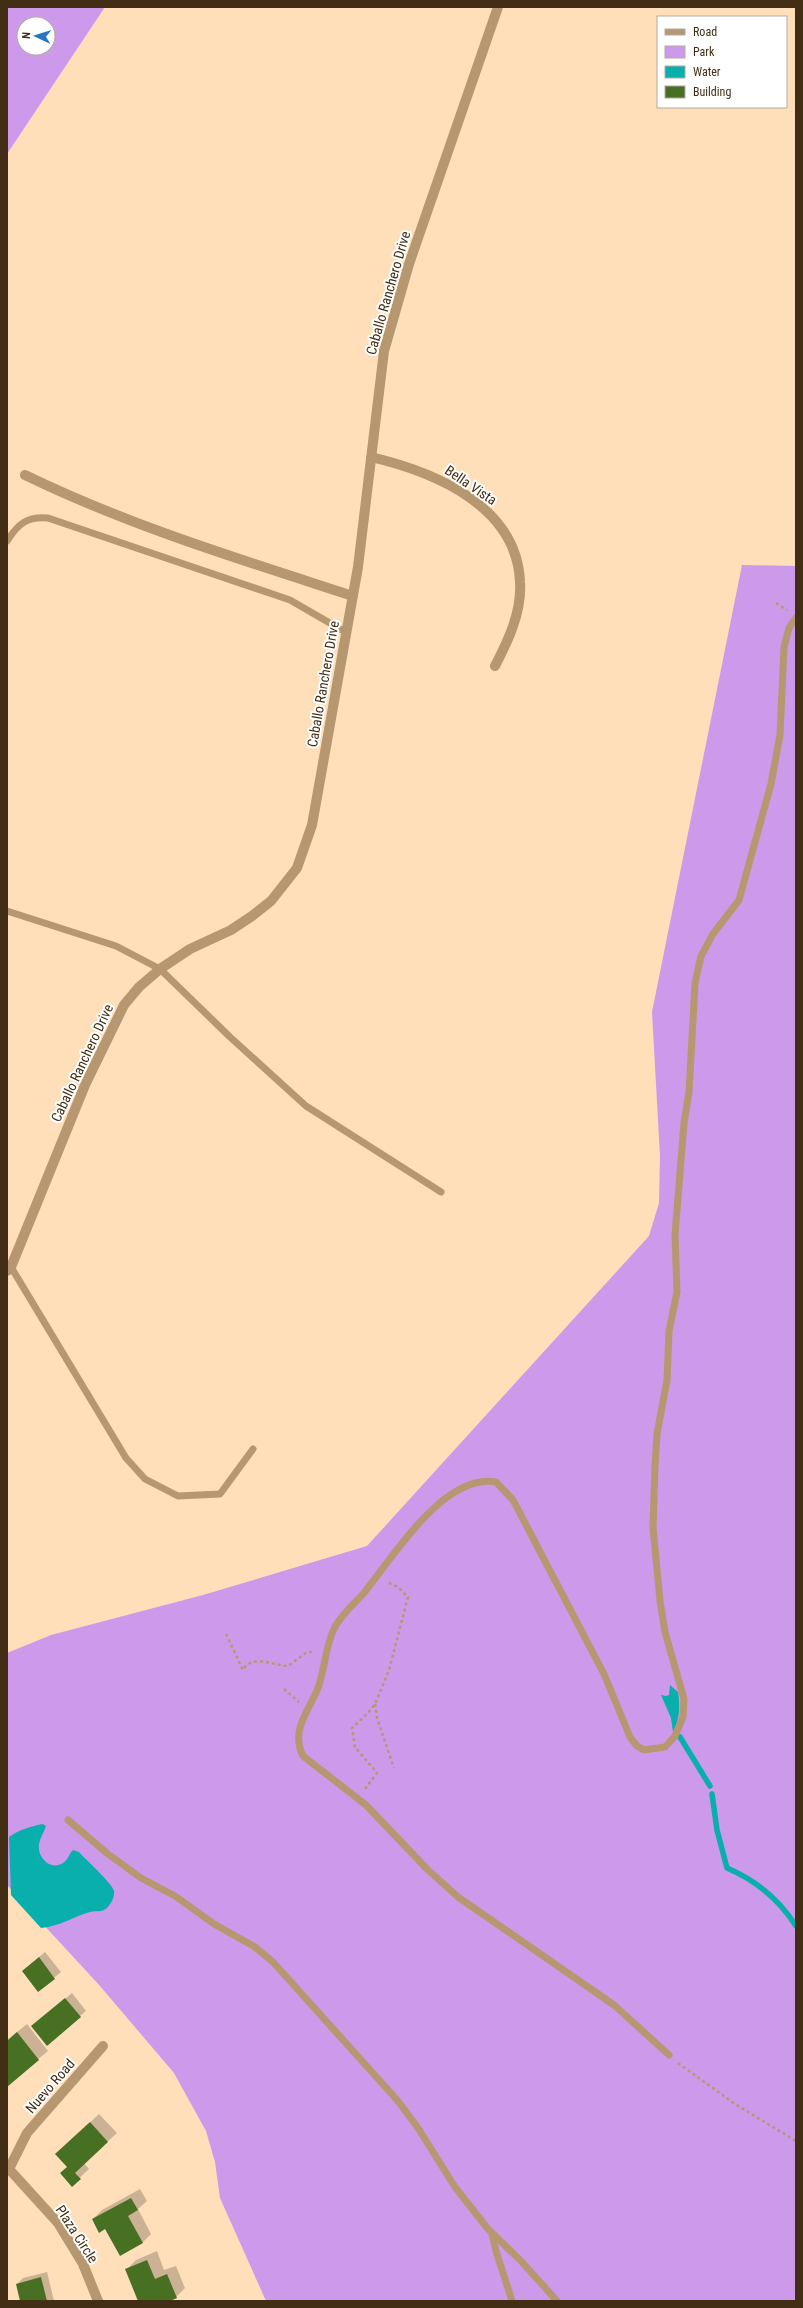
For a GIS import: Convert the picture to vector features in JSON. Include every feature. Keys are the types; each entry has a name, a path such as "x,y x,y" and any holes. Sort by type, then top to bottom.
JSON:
{"street":[{"name":"Caballo Ranchero Drive","path":"9,1269 108,1035 130,997 160,969 190,949 231,930 252,916 271,901 298,868 312,825 347,633 386,343 409,264 498,7"},
{"name":"Bella Vista","path":"371,457 432,475 473,500 489,513 502,529 511,544 518,562 520,583 514,624 496,666"},
{"path":"25,475 66,495 191,544 353,596"},
{"name":"Nuevo Road","path":"8,2168 27,2134 104,2046"},
{"name":"Plaza Circle","path":"8,2168 58,2223 83,2264 98,2301"}],"lane":[{"path":"7,540 22,521 35,517 48,518 290,600 347,633"},
{"path":"669,2055 614,2005 458,1898 431,1873 381,1819 358,1798 303,1756 299,1747 298,1734 318,1687 334,1629 376,1577 401,1542 438,1505 473,1482 496,1482 513,1500 557,1580 604,1674 630,1737 637,1746 644,1750 651,1750 665,1747 675,1736 683,1717 684,1699 665,1632 660,1601 653,1527 657,1434 667,1380 669,1326 677,1292 675,1235 684,1123 689,1092 695,983 701,956 713,934 739,900 771,784 780,735 784,647 789,628 796,618"},
{"path":"7,911 116,946 160,969 230,1037 306,1106 441,1192"},
{"path":"9,1269 126,1458 146,1479 178,1496 220,1494 253,1449"},
{"path":"68,1820 108,1854 141,1878 175,1896 214,1924 255,1947 273,1962 398,2101 418,2128 455,2187 492,2234 557,2301"},
{"path":"492,2234 512,2301"}],"path":[{"path":"358,1798 378,1773 355,1747 352,1728 375,1704 388,1670 408,1596 398,1587 376,1577"},
{"path":"226,1634 243,1670 245,1666 258,1661 271,1661 288,1666 306,1654 328,1651"},
{"path":"284,1689 308,1708"},
{"path":"375,1704 377,1718 394,1768"},
{"path":"669,2055 736,2104 796,2141"}],"green space":[{"path":"7,7 105,7 7,154"},
{"path":"742,565 796,566 796,2301 266,2301 220,2198 215,2162 206,2131 174,2073 100,1986 7,1885 7,1653 51,1635 203,1595 367,1546 649,1236 659,1203 660,1156 652,1012"}],"water":[{"path":"670,1685 678,1692 679,1703 678,1717 673,1732 671,1718 661,1695 669,1695"},
{"path":"43,1824 46,1826 40,1840 39,1849 40,1854 46,1862 58,1865 65,1862 73,1850 79,1852 104,1877 114,1891 114,1895 107,1908 92,1911 55,1925 41,1928 11,1895 9,1837 17,1832"}],"building":[{"path":"39,1957 55,1979 38,1992 22,1971"},
{"path":"65,1998 81,2017 47,2046 31,2026"},
{"path":"17,2032 39,2060 7,2087 7,2041"},
{"path":"90,2122 108,2142 75,2173 81,2179 72,2187 60,2173 67,2167 55,2154"},
{"path":"131,2198 138,2210 128,2216 143,2243 120,2256 105,2229 99,2233 92,2219"},
{"path":"147,2260 155,2279 167,2274 177,2298 170,2301 138,2301 125,2269"},
{"path":"41,2277 47,2301 20,2301 16,2284"}],"waterway":[{"path":"680,1737 710,1786"},
{"path":"712,1794 717,1830 727,1868 747,1878 766,1891 782,1907 796,1926"}]}
